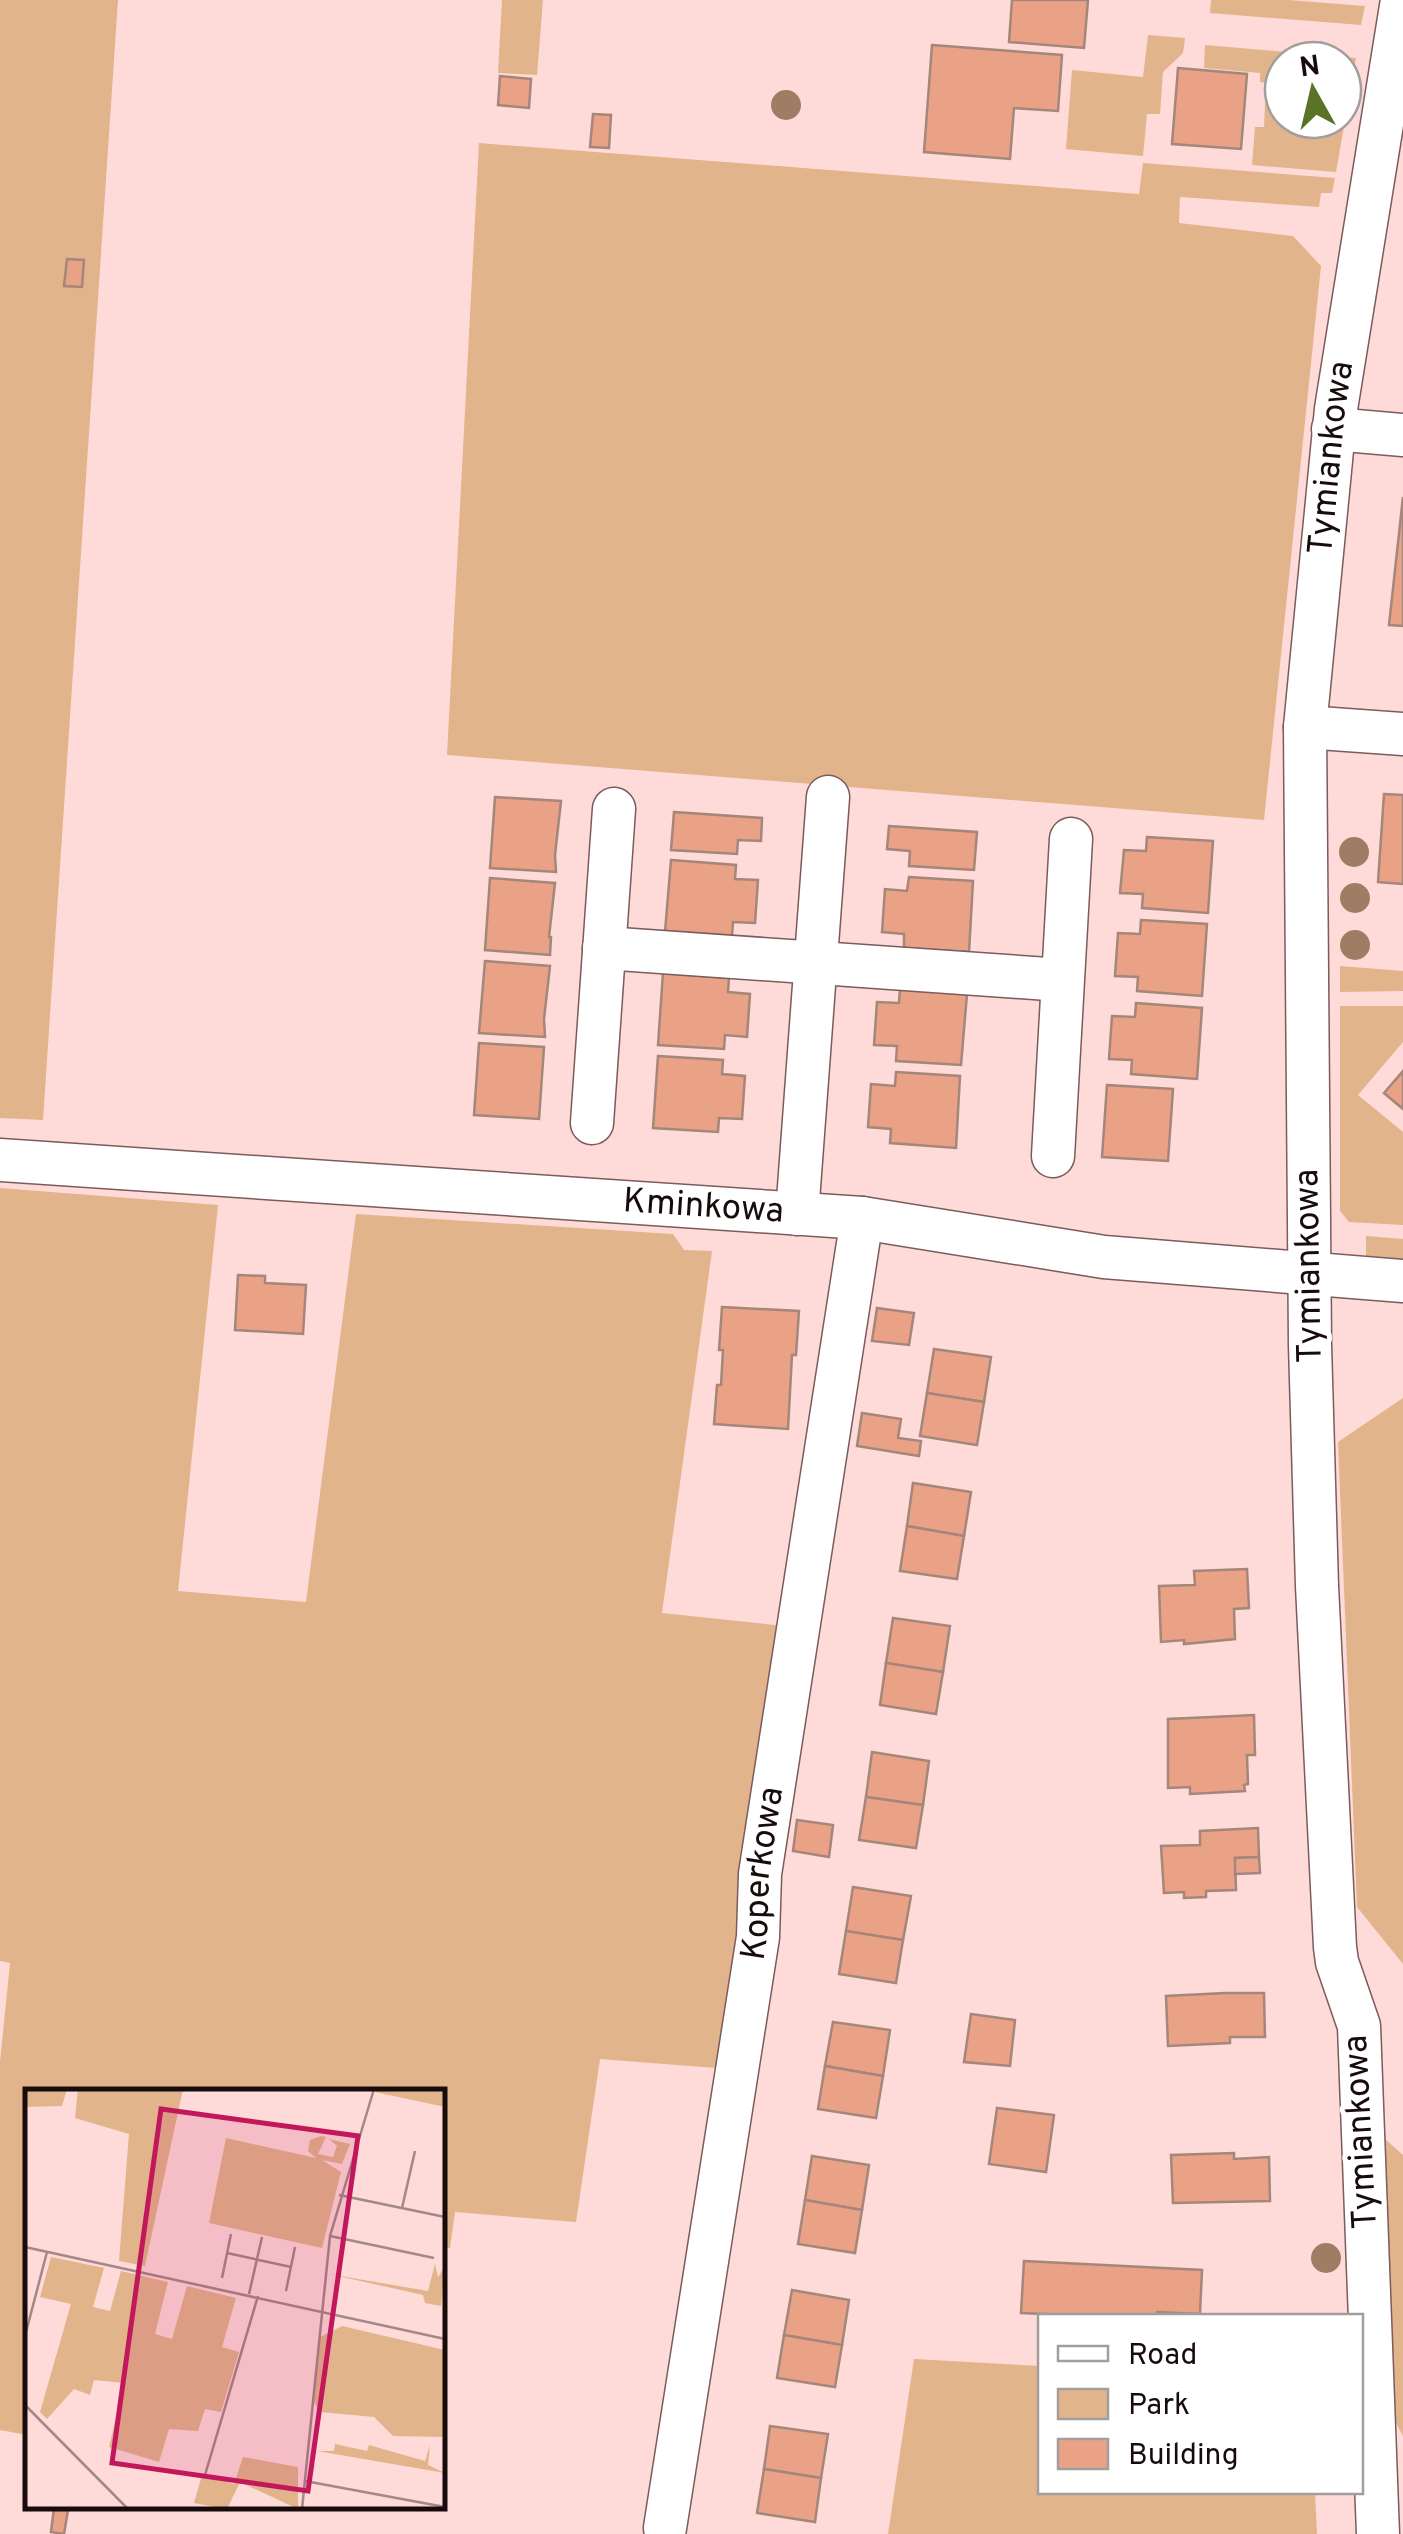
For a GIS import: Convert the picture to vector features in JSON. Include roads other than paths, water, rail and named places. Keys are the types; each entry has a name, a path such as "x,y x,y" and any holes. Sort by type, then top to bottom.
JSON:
{"street":[{"name":"Tymiankowa","path":"1378,2534 1389,2466 1360,2026 1337,1962 1317,1586 1309,1274 1306,727 1333,429 1402,0"},
{"path":"1333,429 1403,435"},
{"path":"1306,727 1403,734"},
{"path":"797,1214 828,797"},
{"path":"592,1124 614,809"},
{"path":"1053,1156 1071,839"},
{"path":"604,948 1062,980"},
{"name":"Kminkowa","path":"0,1160 862,1218 1104,1257 1403,1281"},
{"name":"Koperkowa","path":"666,2528 758,1937 760,1874 862,1218"}]}
